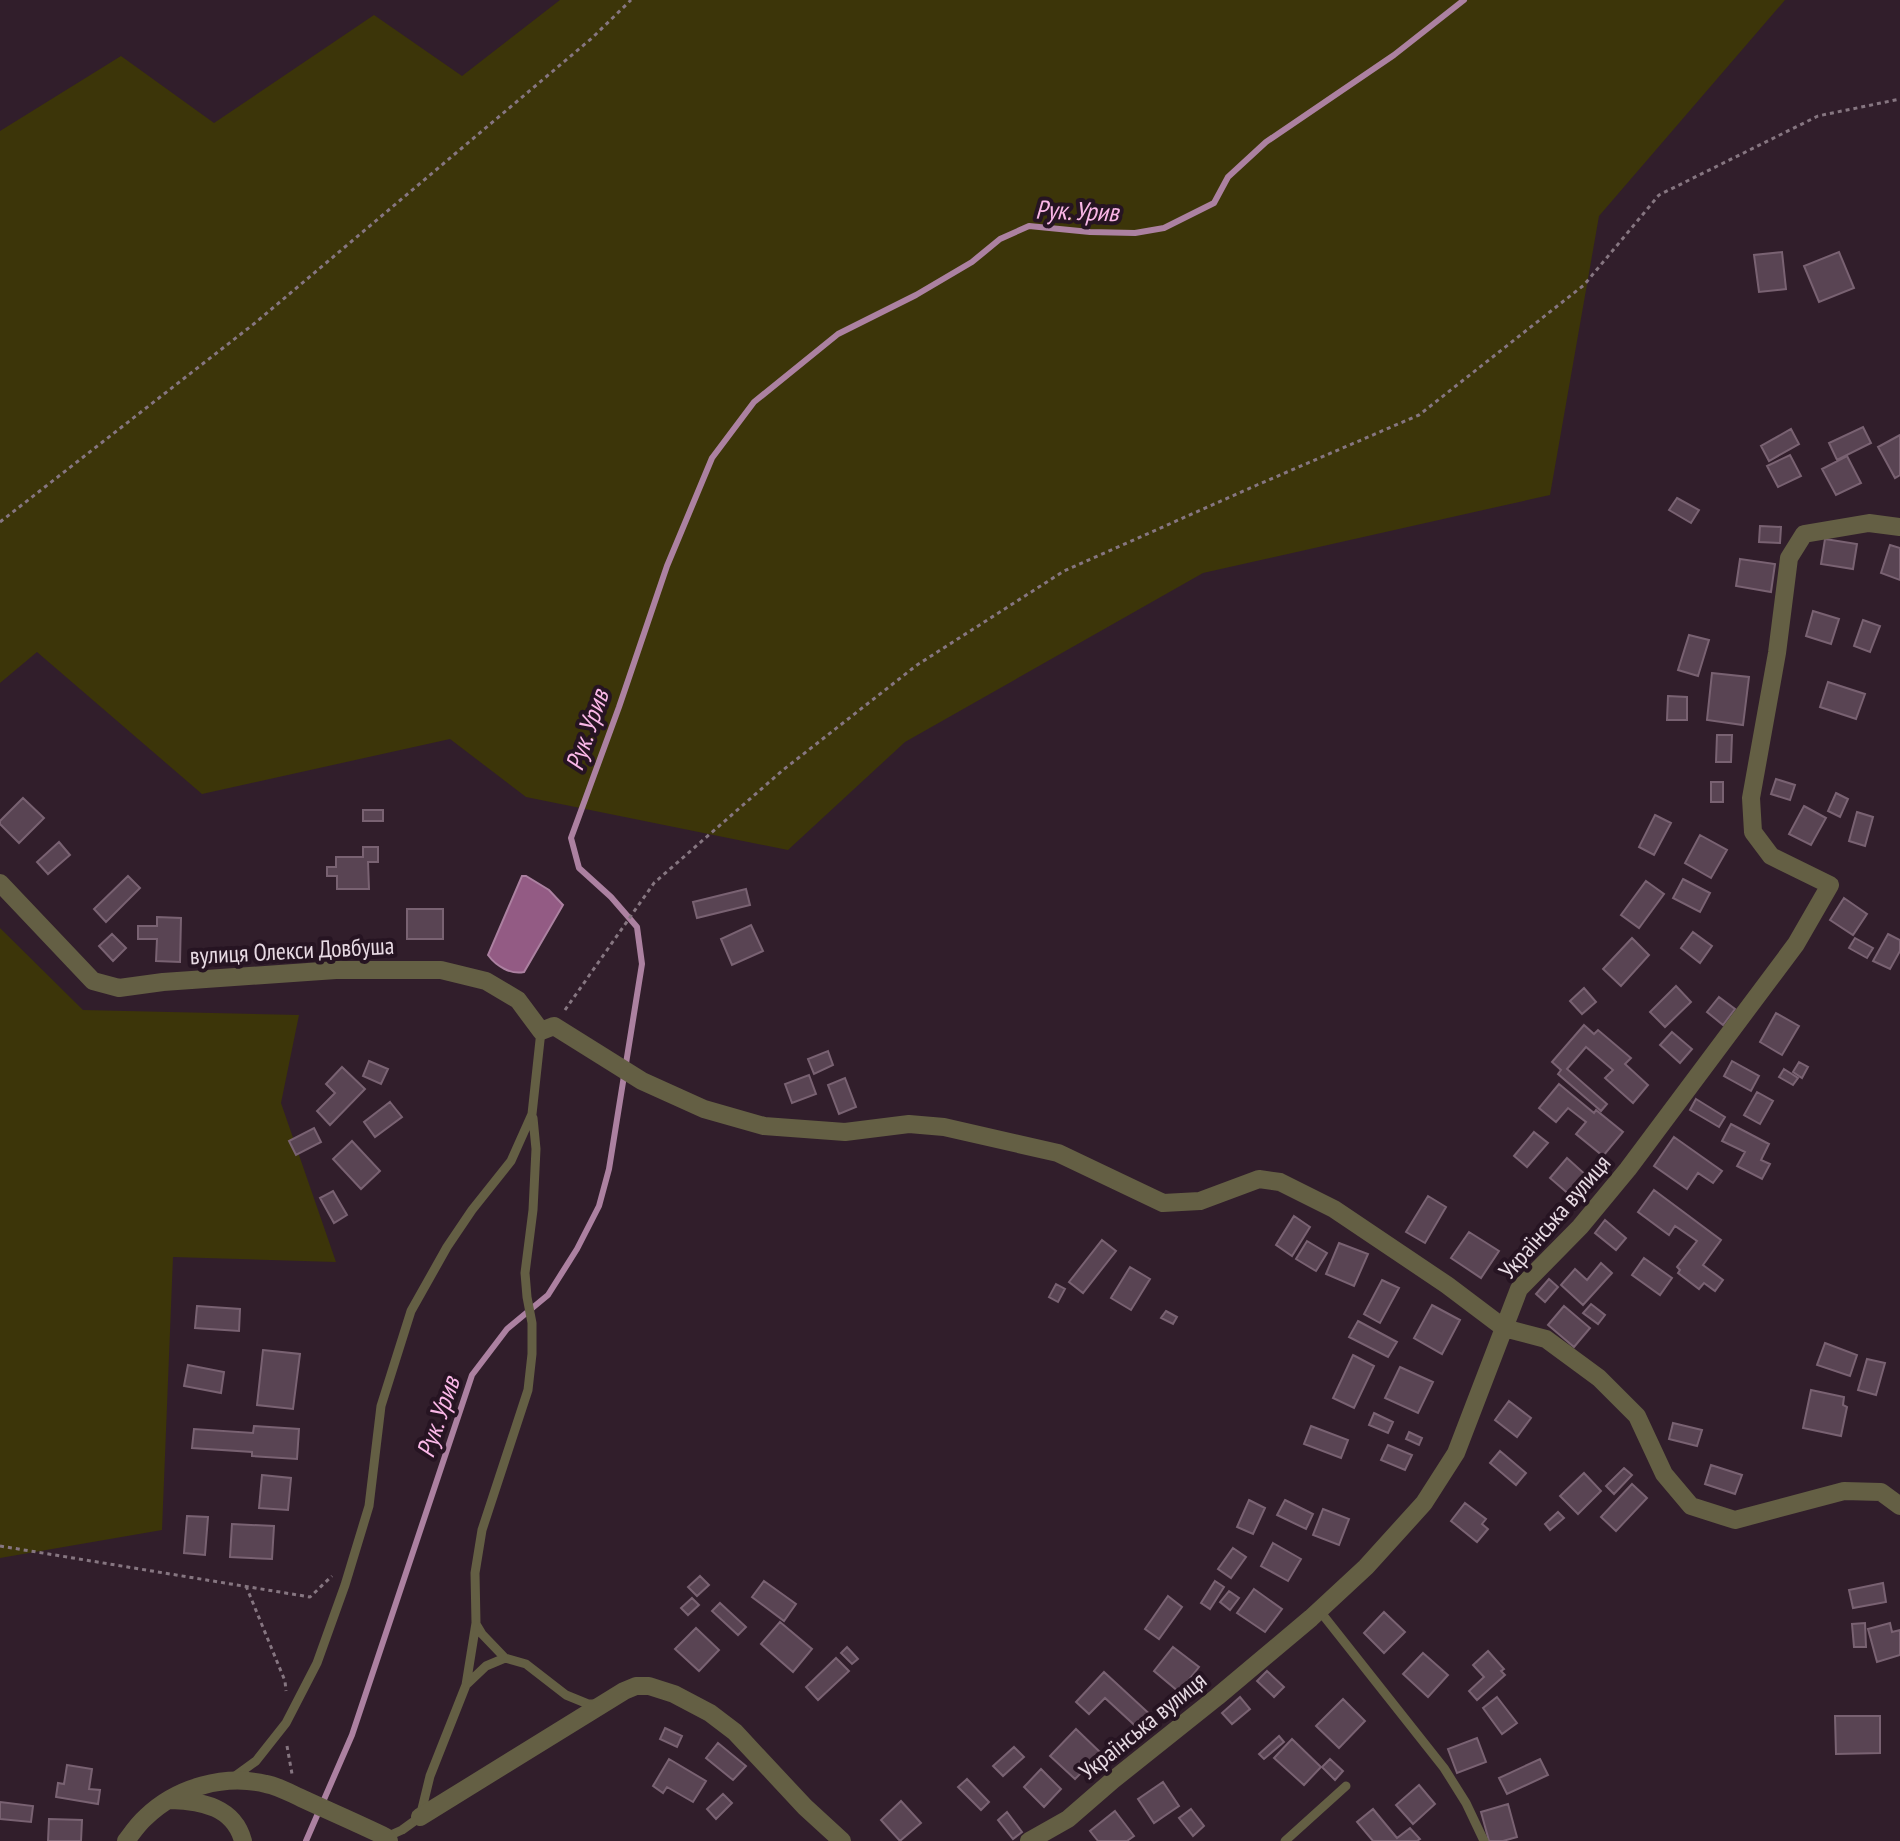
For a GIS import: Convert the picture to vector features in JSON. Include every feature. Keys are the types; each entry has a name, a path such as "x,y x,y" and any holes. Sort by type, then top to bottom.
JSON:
{"street":[{"name":"Українська вулиця","path":"1029,1841 1068,1819 1319,1610 1366,1567 1424,1503 1456,1453 1519,1289 1580,1227 1628,1169 1796,944 1830,885 1771,856 1753,832 1751,798 1777,653 1789,558 1804,534 1869,523 1900,527"},
{"name":"вулиця Олекси Довбуша","path":"0,883 93,981 119,988 336,970 441,970 486,981 518,1000 547,1029 642,1081 704,1109 764,1126 845,1132 909,1124 944,1127 1058,1153 1163,1203 1200,1201 1259,1179 1280,1182 1334,1209 1447,1285 1504,1328"},
{"path":"1504,1328 1546,1339 1599,1378 1637,1416 1664,1474 1691,1506 1735,1520 1844,1491 1881,1492 1900,1506"},
{"path":"420,1817 603,1704 636,1686 649,1686 674,1694 710,1713 735,1732 805,1807 842,1841"},
{"path":"126,1841 146,1817 169,1800 208,1784 231,1779 268,1784 387,1839"},
{"path":"169,1800 198,1802 219,1809 236,1824 243,1841"}],"lane":[{"path":"231,1779 256,1761 286,1723 317,1663 369,1506 381,1406 411,1311 447,1247 511,1161 532,1114 547,1029"},
{"path":"387,1839 420,1817 430,1776 466,1685 476,1623 475,1573 482,1530 528,1390 532,1323 525,1273 533,1210 536,1149 532,1114"},
{"path":"1319,1610 1444,1768 1466,1803 1484,1841"},
{"path":"476,1623 505,1658 526,1664 566,1695 588,1704 603,1704"},
{"path":"466,1685 486,1666 505,1658"},
{"path":"1285,1841 1346,1786"}],"path":[{"path":"0,522 255,323 592,38 631,0"},
{"path":"547,1029 654,883 783,770 917,665 1064,571 1419,415 1584,285 1659,195 1818,116 1900,99"},
{"path":"0,1546 310,1597 332,1576"},
{"path":"246,1586 285,1681 286,1693"},
{"path":"286,1723 289,1762 302,1799"}],"shaded area":[{"path":"560,0 1785,0 1599,216 1550,495 1203,573 905,742 788,850 526,797 450,739 202,794 37,652 0,683 0,131 121,56 214,123 374,15 462,76"},
{"path":"522,876 549,890 563,905 524,972 519,973 504,969 488,955"},
{"path":"0,928 83,1010 299,1015 281,1103 336,1262 173,1257 162,1530 0,1558"}],"building":[{"path":"1782,252 1786,289 1759,292 1754,255"},
{"path":"1839,252 1854,288 1819,302 1804,266"},
{"path":"1863,427 1871,443 1837,460 1829,443"},
{"path":"1791,429 1799,444 1769,461 1761,446"},
{"path":"1900,435 1900,475 1895,478 1878,447"},
{"path":"1790,455 1801,476 1778,487 1767,466"},
{"path":"1847,456 1861,483 1836,495 1822,469"},
{"path":"1677,498 1699,510 1691,523 1669,510"},
{"path":"1760,526 1781,527 1780,543 1759,542"},
{"path":"1825,539 1857,544 1853,569 1821,564"},
{"path":"1890,545 1900,548 1900,580 1881,573"},
{"path":"1740,559 1775,564 1771,592 1736,586"},
{"path":"1813,611 1839,619 1831,644 1806,636"},
{"path":"1863,620 1880,626 1870,652 1854,646"},
{"path":"1689,635 1709,640 1698,676 1678,670"},
{"path":"1712,673 1749,677 1743,725 1707,720"},
{"path":"1828,682 1865,694 1856,719 1820,707"},
{"path":"1668,696 1687,697 1687,720 1667,720"},
{"path":"1717,735 1732,735 1731,762 1716,762"},
{"path":"1776,779 1795,785 1790,800 1771,794"},
{"path":"1711,782 1723,782 1723,802 1711,802"},
{"path":"1836,793 1848,799 1840,817 1828,811"},
{"path":"23,798 44,818 19,843 0,821"},
{"path":"1804,806 1826,818 1811,845 1789,834"},
{"path":"363,810 383,810 383,821 363,821"},
{"path":"1857,812 1873,817 1865,846 1849,841"},
{"path":"1655,815 1671,823 1654,855 1639,847"},
{"path":"1700,835 1727,850 1711,878 1685,863"},
{"path":"59,842 70,855 48,874 37,862"},
{"path":"363,847 378,847 378,862 368,862 369,889 337,889 337,876 327,876 327,867 336,867 336,857 363,857"},
{"path":"128,876 140,888 106,922 94,909"},
{"path":"1683,879 1710,893 1700,912 1673,898"},
{"path":"1646,881 1664,894 1639,928 1621,915"},
{"path":"746,889 750,905 697,918 693,902"},
{"path":"1844,898 1867,914 1853,935 1830,920"},
{"path":"407,909 443,909 443,939 407,939"},
{"path":"157,917 181,918 180,962 156,961 157,939 138,939 138,926 157,926"},
{"path":"751,925 763,951 732,965 721,939"},
{"path":"1693,932 1712,946 1700,963 1681,948"},
{"path":"112,934 126,948 113,961 99,946"},
{"path":"1888,934 1900,940 1900,951 1890,969 1873,961"},
{"path":"1632,938 1649,955 1621,986 1603,969"},
{"path":"1855,938 1873,948 1867,958 1849,948"},
{"path":"1676,986 1691,1002 1665,1027 1650,1012"},
{"path":"1584,988 1596,1002 1582,1014 1570,1001"},
{"path":"1719,997 1735,1009 1723,1025 1707,1012"},
{"path":"1776,1013 1799,1026 1782,1055 1760,1042"},
{"path":"1584,1025 1594,1034 1598,1030 1631,1058 1625,1064 1648,1085 1633,1103 1605,1078 1613,1070 1586,1047 1567,1069 1607,1104 1601,1111 1558,1074 1561,1070 1552,1062"},
{"path":"1672,1032 1692,1049 1680,1063 1660,1045"},
{"path":"828,1051 833,1065 814,1074 808,1059"},
{"path":"369,1061 388,1069 381,1084 363,1076"},
{"path":"1732,1061 1759,1076 1751,1091 1724,1076"},
{"path":"1799,1062 1808,1067 1802,1078 1793,1072"},
{"path":"342,1067 365,1089 330,1125 317,1111 335,1093 326,1084"},
{"path":"1784,1069 1798,1078 1793,1085 1779,1077"},
{"path":"809,1075 816,1094 792,1103 785,1084"},
{"path":"845,1078 856,1107 839,1114 828,1085"},
{"path":"1559,1084 1623,1132 1603,1156 1576,1134 1586,1122 1568,1108 1556,1122 1539,1108"},
{"path":"1757,1092 1773,1101 1760,1124 1744,1115"},
{"path":"1696,1099 1725,1117 1719,1127 1690,1110"},
{"path":"390,1102 402,1117 375,1137 364,1122"},
{"path":"1731,1124 1769,1144 1761,1160 1770,1164 1762,1179 1737,1166 1745,1152 1722,1141"},
{"path":"314,1128 321,1142 296,1155 289,1141"},
{"path":"1534,1132 1548,1143 1527,1167 1514,1156"},
{"path":"1674,1137 1722,1171 1713,1183 1698,1173 1687,1189 1654,1166"},
{"path":"352,1141 380,1171 361,1189 333,1159"},
{"path":"1567,1158 1588,1177 1571,1196 1550,1178"},
{"path":"1654,1190 1721,1240 1703,1265 1723,1280 1715,1291 1704,1283 1699,1289 1678,1273 1680,1270 1677,1267 1697,1241 1675,1226 1669,1235 1638,1212"},
{"path":"333,1191 347,1215 334,1223 320,1198"},
{"path":"1428,1196 1446,1207 1425,1243 1406,1232"},
{"path":"1294,1216 1310,1227 1292,1256 1276,1245"},
{"path":"1605,1220 1626,1238 1616,1250 1595,1233"},
{"path":"1469,1232 1499,1251 1481,1278 1451,1258"},
{"path":"1102,1240 1116,1251 1083,1293 1069,1282"},
{"path":"1307,1241 1327,1253 1316,1271 1296,1259"},
{"path":"1339,1243 1368,1254 1354,1286 1326,1274"},
{"path":"1644,1258 1672,1278 1660,1295 1632,1275"},
{"path":"1601,1263 1612,1273 1583,1305 1561,1285 1575,1269 1587,1280"},
{"path":"1130,1267 1150,1279 1131,1310 1111,1298"},
{"path":"1549,1279 1558,1287 1545,1302 1536,1294"},
{"path":"1382,1280 1399,1288 1380,1323 1364,1314"},
{"path":"1056,1284 1065,1289 1058,1302 1049,1297"},
{"path":"1591,1304 1605,1315 1598,1324 1583,1313"},
{"path":"1432,1305 1460,1320 1442,1354 1414,1338"},
{"path":"197,1306 240,1309 239,1331 195,1328"},
{"path":"1564,1306 1590,1328 1574,1347 1548,1325"},
{"path":"1166,1311 1177,1317 1173,1324 1161,1318"},
{"path":"1358,1321 1397,1342 1388,1357 1349,1337"},
{"path":"1825,1343 1857,1355 1850,1376 1817,1365"},
{"path":"263,1350 300,1354 293,1409 257,1405"},
{"path":"1353,1355 1374,1366 1354,1408 1333,1398"},
{"path":"1867,1359 1885,1363 1876,1395 1858,1390"},
{"path":"188,1365 224,1372 221,1393 184,1386"},
{"path":"1400,1367 1433,1382 1418,1413 1385,1398"},
{"path":"1811,1390 1844,1397 1843,1405 1847,1407 1841,1436 1803,1428"},
{"path":"1509,1401 1531,1418 1517,1437 1495,1420"},
{"path":"1374,1413 1393,1422 1388,1433 1369,1425"},
{"path":"1673,1423 1702,1430 1697,1446 1669,1439"},
{"path":"254,1426 299,1429 297,1459 192,1448 194,1429 253,1433"},
{"path":"1311,1426 1348,1440 1341,1458 1304,1444"},
{"path":"1409,1432 1422,1438 1419,1445 1406,1439"},
{"path":"1388,1445 1412,1455 1405,1470 1381,1460"},
{"path":"1500,1451 1526,1473 1516,1485 1490,1463"},
{"path":"1711,1465 1742,1475 1735,1494 1705,1484"},
{"path":"1624,1468 1632,1475 1614,1494 1606,1486"},
{"path":"1584,1473 1601,1491 1578,1514 1560,1496"},
{"path":"262,1475 291,1478 288,1510 259,1508"},
{"path":"1632,1484 1647,1498 1616,1531 1601,1517"},
{"path":"1249,1500 1265,1508 1253,1534 1237,1527"},
{"path":"1285,1500 1313,1514 1306,1529 1277,1515"},
{"path":"1465,1503 1486,1519 1482,1524 1488,1529 1477,1542 1451,1521"},
{"path":"1323,1509 1349,1519 1339,1545 1313,1535"},
{"path":"1558,1512 1564,1518 1550,1530 1545,1524"},
{"path":"187,1516 208,1517 205,1555 184,1553"},
{"path":"232,1524 274,1526 272,1559 230,1557"},
{"path":"1273,1543 1301,1559 1288,1581 1261,1566"},
{"path":"1233,1548 1246,1557 1231,1578 1218,1569"},
{"path":"700,1576 709,1585 697,1596 688,1587"},
{"path":"764,1581 796,1604 784,1621 752,1597"},
{"path":"1215,1581 1224,1587 1210,1609 1201,1603"},
{"path":"1883,1583 1886,1602 1853,1608 1849,1590"},
{"path":"1254,1589 1282,1609 1265,1632 1237,1613"},
{"path":"1229,1591 1239,1598 1230,1610 1220,1602"},
{"path":"1168,1596 1182,1607 1159,1639 1145,1629"},
{"path":"692,1598 699,1605 688,1615 681,1608"},
{"path":"720,1603 746,1627 738,1635 712,1611"},
{"path":"1384,1612 1405,1632 1384,1653 1364,1633"},
{"path":"780,1622 812,1649 793,1672 761,1644"},
{"path":"1865,1623 1866,1647 1854,1647 1852,1624"},
{"path":"1890,1623 1892,1632 1900,1630 1900,1655 1877,1662 1868,1629"},
{"path":"696,1628 719,1650 699,1671 675,1649"},
{"path":"847,1647 858,1659 852,1664 841,1653"},
{"path":"1173,1647 1199,1667 1179,1692 1154,1671"},
{"path":"1488,1651 1504,1669 1501,1671 1505,1675 1477,1700 1469,1691 1484,1677 1473,1665"},
{"path":"1423,1653 1448,1675 1428,1697 1403,1674"},
{"path":"836,1658 849,1671 818,1700 806,1687"},
{"path":"1267,1671 1284,1687 1274,1697 1257,1681"},
{"path":"1104,1672 1155,1719 1142,1732 1105,1698 1089,1714 1076,1702"},
{"path":"1240,1697 1250,1709 1232,1724 1222,1713"},
{"path":"1497,1697 1517,1723 1502,1734 1483,1708"},
{"path":"1343,1699 1365,1721 1339,1748 1316,1726"},
{"path":"1835,1716 1880,1716 1880,1753 1836,1754"},
{"path":"665,1728 682,1736 677,1747 660,1739"},
{"path":"1076,1729 1101,1753 1075,1779 1050,1756"},
{"path":"1279,1736 1284,1742 1264,1759 1259,1754"},
{"path":"1477,1738 1486,1762 1457,1773 1448,1749"},
{"path":"1292,1739 1321,1767 1304,1785 1274,1758"},
{"path":"718,1743 746,1766 733,1780 706,1758"},
{"path":"1014,1747 1024,1757 1003,1776 993,1766"},
{"path":"669,1759 706,1781 693,1802 667,1787 663,1793 653,1786"},
{"path":"1330,1759 1343,1771 1335,1780 1322,1767"},
{"path":"1540,1759 1548,1775 1507,1794 1499,1778"},
{"path":"67,1765 92,1769 89,1789 100,1790 98,1804 56,1797 58,1783 64,1784"},
{"path":"1041,1769 1061,1789 1044,1807 1024,1787"},
{"path":"967,1779 989,1802 981,1810 958,1787"},
{"path":"1163,1782 1179,1806 1154,1823 1138,1799"},
{"path":"1419,1785 1435,1804 1413,1824 1396,1805"},
{"path":"723,1794 732,1803 716,1819 707,1809"},
{"path":"901,1801 921,1823 900,1841 881,1820"},
{"path":"0,1802 33,1806 31,1822 0,1819"},
{"path":"1508,1804 1517,1837 1489,1841 1481,1812"},
{"path":"1191,1809 1204,1826 1193,1836 1179,1818"},
{"path":"1373,1809 1397,1838 1410,1828 1420,1839 1373,1841 1357,1822"},
{"path":"1115,1811 1134,1836 1127,1841 1098,1841 1090,1831"},
{"path":"1007,1812 1022,1832 1013,1839 998,1820"},
{"path":"49,1819 82,1820 81,1841 48,1841"}],"waterway":[{"name":"Рук. Урив","path":"306,1841 352,1735 472,1375 507,1329 548,1295 599,1206 609,1169 642,964 637,927 611,897 579,868 571,838 667,566 712,458 754,402 838,334 916,295 972,262 1000,239 1029,226 1135,233 1164,228 1214,203 1228,177 1266,142 1394,55 1464,0"}]}
